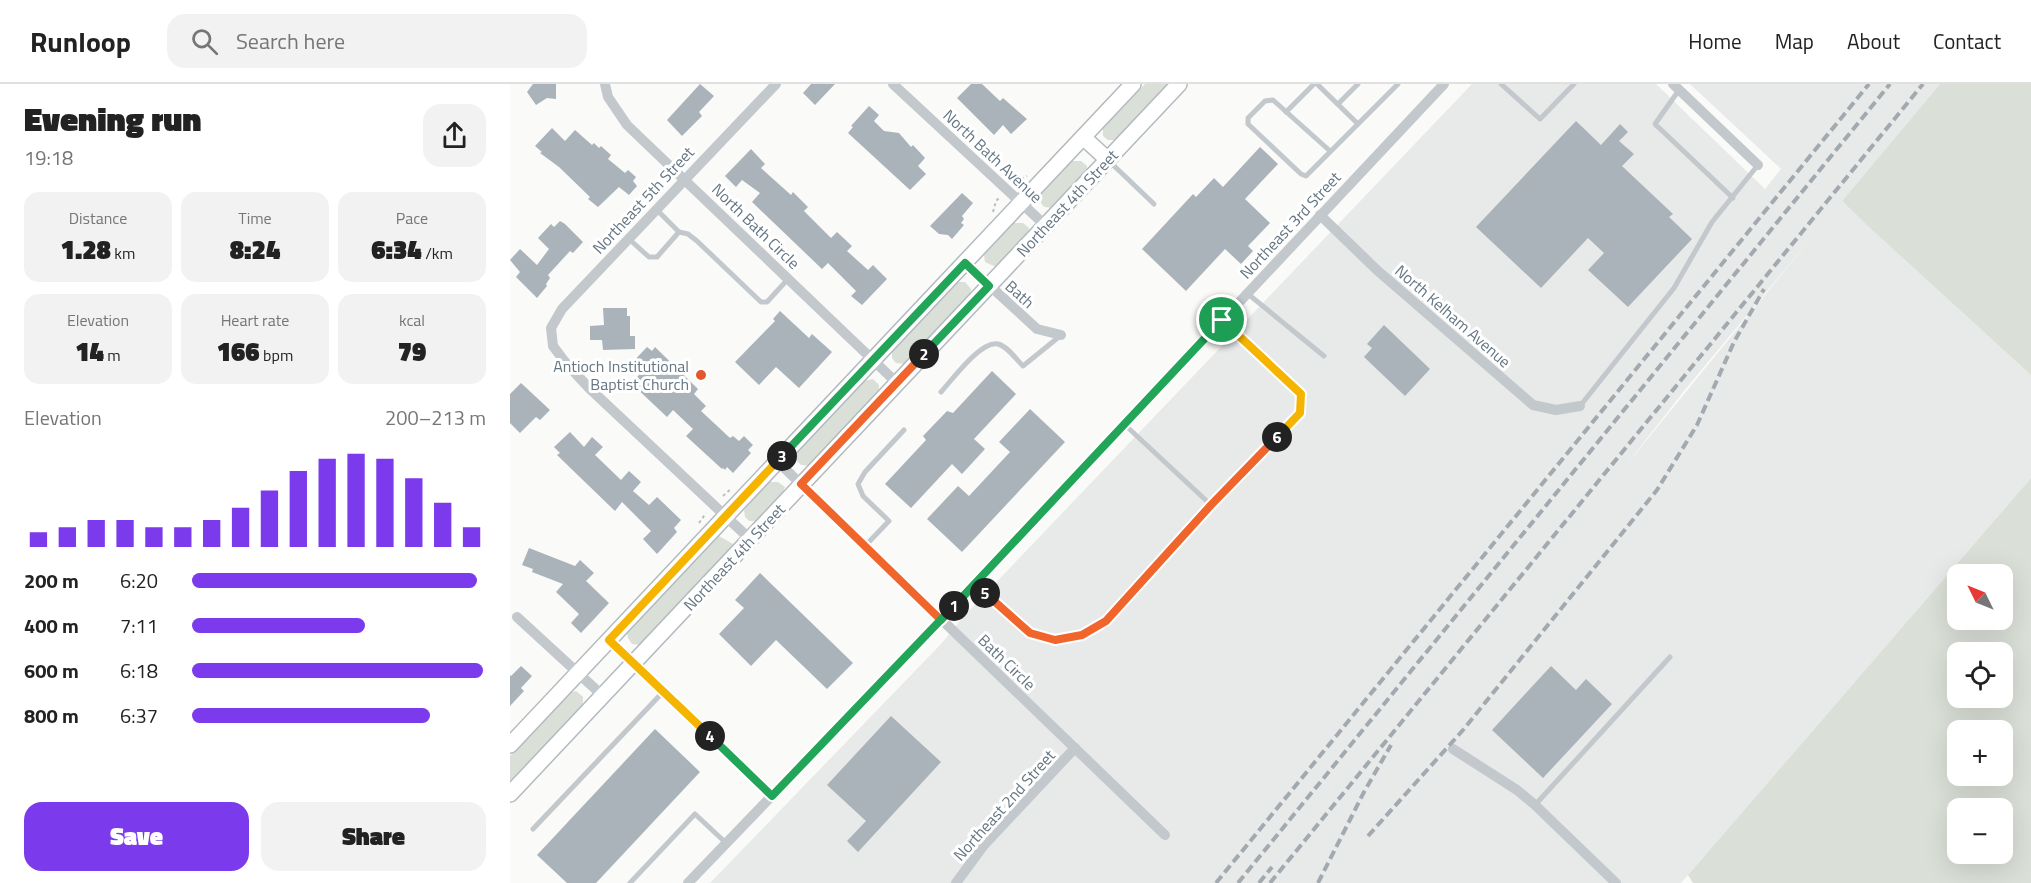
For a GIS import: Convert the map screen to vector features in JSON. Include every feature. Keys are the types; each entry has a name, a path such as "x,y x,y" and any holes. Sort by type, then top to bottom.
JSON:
{"main road":[{"name":"Northeast 4th Street","path":"510,745 1133,84"},
{"name":"Northeast 4th Street","path":"510,794 1179,84"},
{"path":"1083,137 1108,160"}],"street":[{"name":"North Bath Circle","path":"605,84 608,97 627,124 897,383"},
{"name":"Northeast 5th Street","path":"725,516 589,388 553,346 551,328 562,309 684,178 776,84"},
{"name":"North Bath Avenue","path":"893,84 1046,226"},
{"name":"Northeast 3rd Street","path":"688,883 941,620 1444,84"},
{"path":"1676,87 1758,165"},
{"name":"North Kelham Avenue","path":"1320,215 1378,272 1533,405 1556,410 1580,406"},
{"name":"Bath","path":"965,263 1037,329 1061,335"},
{"name":"Bath Circle","path":"777,461 1166,835"},
{"path":"725,516 750,540"},
{"path":"517,617 603,696"},
{"path":"609,640 772,796"},
{"name":"Northeast 2nd Street","path":"956,883 984,845 1075,748"},
{"path":"1453,749 1517,790 1536,805 1616,883"}],"lane":[{"path":"1286,112 1316,84 1358,123"},
{"path":"1338,104 1358,84"},
{"path":"1330,151 1273,100 1265,100 1248,118 1248,124 1301,174 1306,176 1398,84"},
{"path":"1501,84 1540,119 1574,84"},
{"path":"1676,87 1655,124 1733,198"},
{"path":"1108,160 1154,204"},
{"path":"1580,406 1674,288 1712,222 1758,165"},
{"path":"656,209 679,232 688,234 697,241 761,302 767,302 788,279"},
{"path":"628,238 649,257 657,257 679,232"},
{"path":"1247,293 1324,356"},
{"path":"975,584 1030,633 1055,640 1082,635 1106,621 1211,505 1300,413 1301,394 1222,320"},
{"path":"941,392 988,344 1001,345 1023,366 1061,335"},
{"path":"1124,424 1211,505"},
{"path":"865,546 889,521 863,496 858,484 865,472 904,430"},
{"path":"1536,805 1670,657"},
{"path":"533,829 663,692"},
{"path":"630,883 696,814 726,843"}],"shaded area":[{"path":"1145,84 1170,84 1117,140 1108,140 1103,136 1103,128"},
{"path":"1472,84 1656,84 1765,189 1781,169 1690,84 1940,84 1842,201 2031,375 2031,478 1957,564 1947,564 1947,575 1681,883 710,883 942,643 963,617","holes":["1817,231 1623,469 1684,391"]},
{"path":"1940,84 2031,84 2031,375 1842,201"},
{"path":"1072,161 1081,161 1087,166 1087,172 1054,208 1044,207 1040,196"},
{"path":"1013,223 1023,223 1029,228 1028,235 996,267 985,262 984,255"},
{"path":"956,282 965,282 971,289 970,295 905,364 896,363 892,358 892,350"},
{"path":"873,379 879,385 879,392 810,466 801,465 796,460 796,454 864,381"},
{"path":"2031,478 2031,883 1693,883 1688,875 1947,575 1947,630 2013,630 2013,564 1957,564"},
{"path":"769,482 778,482 785,487 783,493 757,521 749,521 745,517 744,510"},
{"path":"719,536 733,544 730,550 641,645 632,644 627,632"},
{"path":"576,691 583,697 583,705 510,783 510,756 569,693"}],"building":[{"path":"533,84 556,84 556,99 547,98 536,105 527,92"},
{"path":"700,84 714,96 699,112 702,116 682,136 667,120"},
{"path":"811,84 835,84 815,105 803,93"},
{"path":"971,84 982,84 1000,101 1003,98 1027,119 1011,134 1003,125 994,135 957,98"},
{"path":"869,106 879,115 874,121 884,131 899,133 925,158 918,166 926,174 910,190 848,133 853,127 851,126"},
{"path":"1576,121 1601,145 1620,124 1628,132 1619,141 1634,154 1622,166 1673,214 1669,217 1692,239 1628,307 1588,270 1604,253 1588,238 1541,288 1476,227"},
{"path":"552,128 565,141 575,130 592,145 594,143 599,148 601,146 611,155 608,159 625,173 628,170 636,177 633,181 637,186 629,195 619,187 598,207 535,146"},
{"path":"1260,147 1278,164 1245,199 1270,223 1248,246 1253,251 1241,264 1225,249 1186,291 1142,249 1193,194 1196,197 1214,178 1223,187"},
{"path":"751,149 765,164 761,168 791,195 793,192 808,207 804,211 831,238 837,232 852,246 847,251 868,270 873,265 887,279 862,305 851,296 856,291 828,263 822,269 752,202 760,193 742,180 736,187 725,176"},
{"path":"962,193 973,203 962,216 964,219 961,223 964,225 952,239 948,235 939,234 930,226"},
{"path":"560,221 583,242 573,253 570,251 548,275 550,278 547,286 537,298 516,277 520,272 510,260 520,249 537,265 549,249 538,238 551,224 554,227"},
{"path":"603,308 627,308 627,316 630,316 630,336 635,336 635,349 603,350 602,340 590,340 590,326 604,325"},
{"path":"780,311 809,338 812,334 832,352 799,388 776,367 759,385 735,362 775,321 773,319"},
{"path":"1384,325 1430,369 1405,396 1364,357 1372,348 1367,344"},
{"path":"647,347 652,351 655,347 698,389 694,394 706,406 701,411 730,438 733,436 739,441 744,436 753,445 748,450 751,453 733,473 727,467 725,470 722,469 686,436 693,429 673,410 667,417 631,383 639,375 629,366"},
{"path":"992,371 1016,394 974,439 985,449 962,474 952,464 911,508 885,484 926,440 923,436 947,411 953,413"},
{"path":"521,383 550,410 540,420 536,417 520,433 510,423 510,394"},
{"path":"1030,409 1065,442 962,552 927,519 958,486 969,496 1010,452 999,442"},
{"path":"570,432 584,447 592,437 603,447 595,455 621,480 629,471 641,482 633,491 649,505 657,497 681,520 674,528 677,532 657,554 643,539 651,531 622,502 615,511 557,455 560,453 554,447"},
{"path":"529,548 575,566 580,560 594,573 586,581 609,603 581,633 571,623 579,614 556,592 563,584 532,572 533,569 522,565"},
{"path":"760,573 853,663 827,689 776,640 751,666 719,634 744,608 735,600"},
{"path":"521,666 532,676 521,688 524,691 510,706 510,675"},
{"path":"1551,666 1576,690 1586,679 1612,704 1543,778 1492,730"},
{"path":"891,716 941,762 858,852 847,841 866,821 827,785"},
{"path":"655,729 700,772 596,883 567,883 537,855"}],"railway":[{"path":"1216,883 1869,84"},
{"path":"1238,883 1890,84"},
{"path":"1270,883 1923,84"},
{"path":"1368,836 1463,730 1657,490 1697,425 1734,342 1764,289"},
{"path":"1318,883 1364,792 1391,745"},
{"path":"1259,883 1272,867"}],"place":[{"name":"Antioch Institutional Baptist Church","path":"701,375"}],"route":[{"path":"1222,320 941,620 801,484 989,286 965,263 609,640 772,796 941,620 975,584 1030,633 1055,640 1082,635 1106,621 1211,505 1300,413 1301,394 1222,320"}]}
